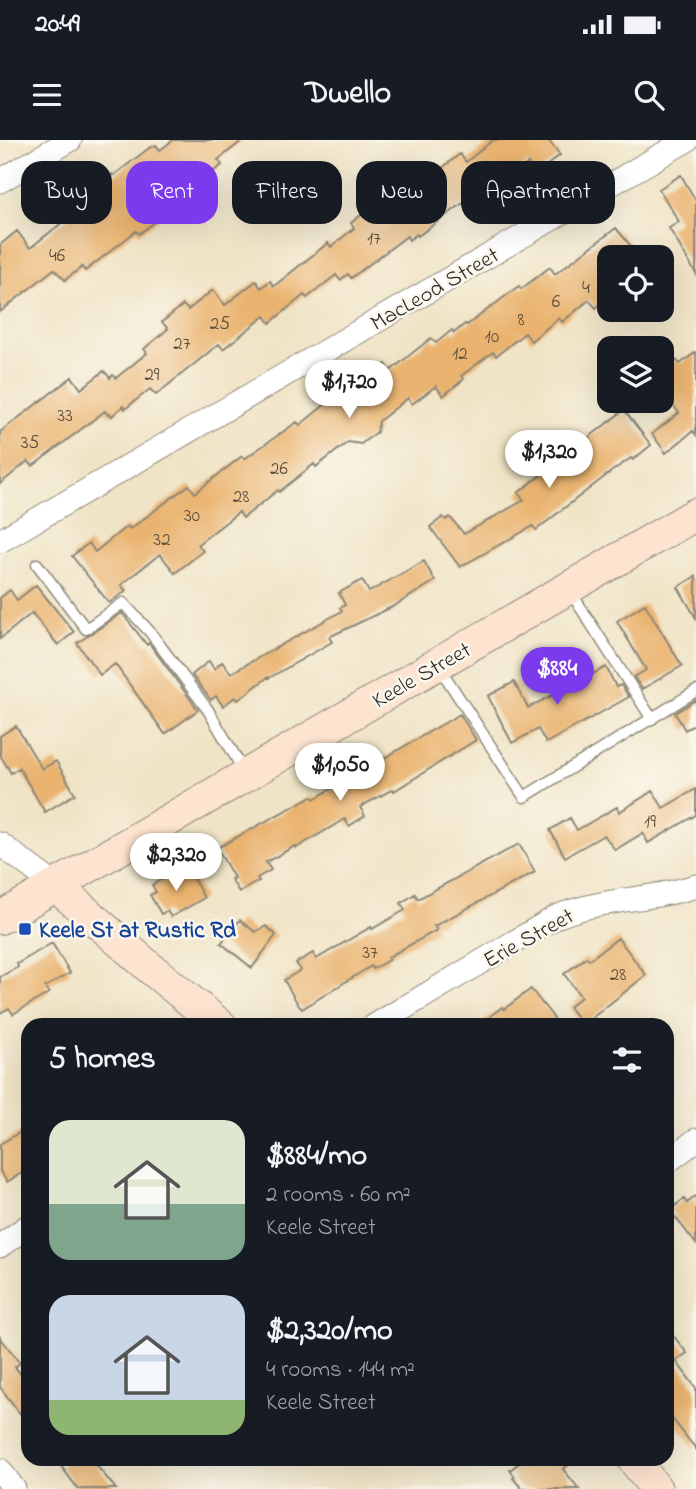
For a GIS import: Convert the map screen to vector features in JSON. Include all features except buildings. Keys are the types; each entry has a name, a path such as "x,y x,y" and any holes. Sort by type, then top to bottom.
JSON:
{"main road":[{"name":"Keele Street","path":"0,918 568,589 689,522"},
{"path":"56,886 211,1018"},
{"path":"639,1466 656,1489"}],"street":[{"path":"0,181 70,140"},
{"name":"MacLeod Street","path":"0,541 687,140"},
{"path":"0,844 56,886"},
{"name":"Erie Street","path":"387,1018 556,917 578,908 655,897 696,886"},
{"path":"674,1157 696,1140"},
{"path":"0,1245 21,1231"},
{"path":"0,1471 14,1489"}],"lane":[{"path":"37,564 86,629 123,603 150,632 208,710 247,775"},
{"path":"568,589 652,719"},
{"path":"438,664 524,797 696,691"}],"place":[{"name":"Keele St at Rustic Rd","path":"25,929"}]}
